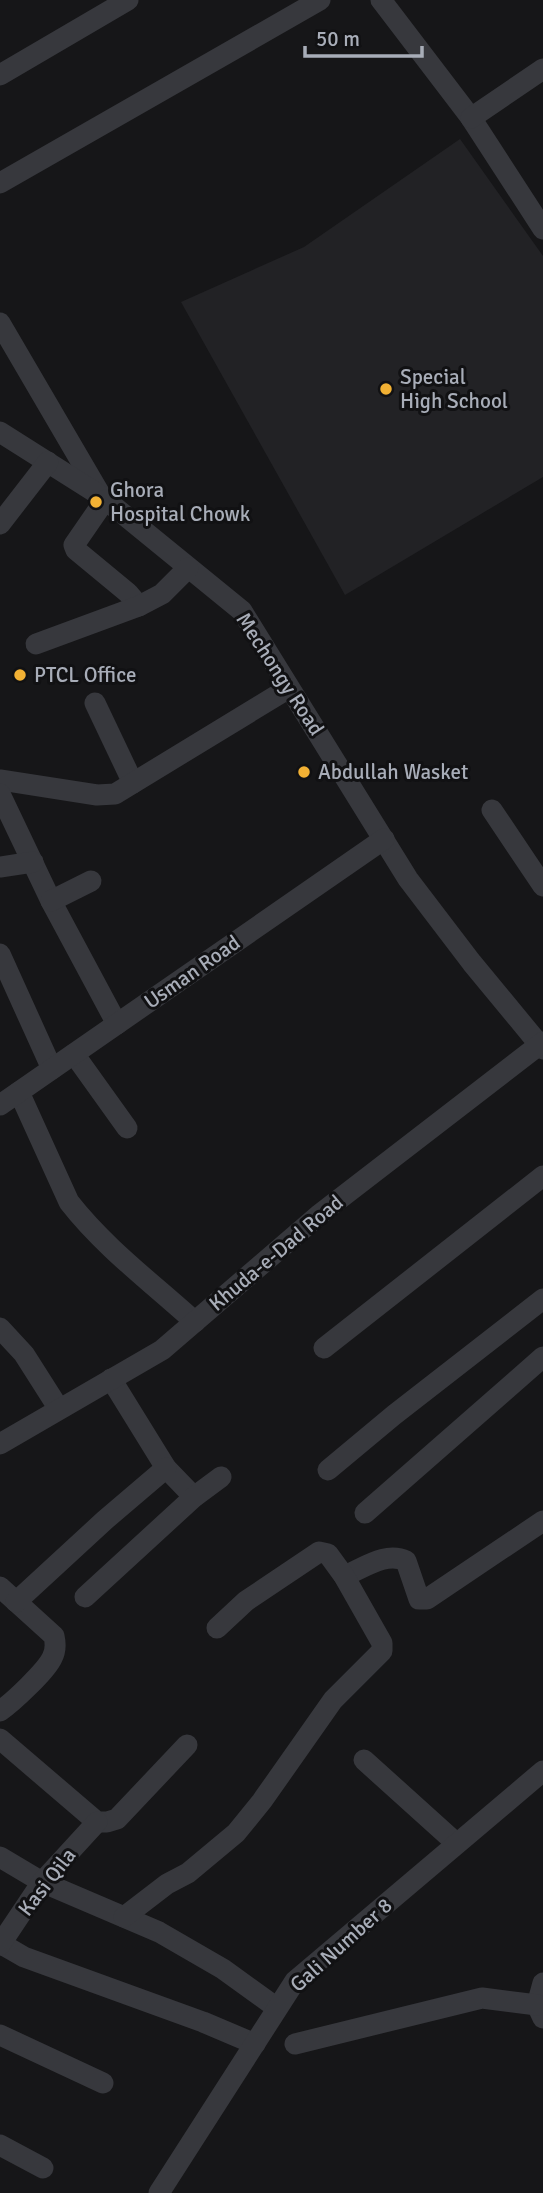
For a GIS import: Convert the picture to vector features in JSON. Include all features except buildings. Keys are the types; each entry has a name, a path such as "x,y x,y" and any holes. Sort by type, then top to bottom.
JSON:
{"street":[{"path":"0,75 128,0"},
{"path":"0,183 320,0"},
{"path":"381,0 471,118 543,229"},
{"path":"471,118 543,69"},
{"path":"0,323 103,498 74,545 76,550 128,593 139,606"},
{"name":"Mechongy Road","path":"0,432 103,498 242,611 408,879 472,963 542,1045"},
{"path":"0,524 48,462"},
{"path":"36,644 139,606 162,594 188,568"},
{"path":"0,780 106,796 115,794 289,688"},
{"path":"95,703 133,783"},
{"path":"0,794 51,901 117,1024"},
{"path":"492,810 543,886"},
{"name":"Usman Road","path":"7,1096 52,1069 384,839"},
{"path":"0,867 33,862"},
{"path":"51,901 91,881"},
{"path":"0,954 52,1069"},
{"name":"Khuda-e-Dad Road","path":"0,1444 162,1350 320,1214 542,1045"},
{"path":"74,1054 127,1128"},
{"path":"7,1096 69,1202 80,1216 96,1234 195,1322"},
{"path":"324,1348 543,1176"},
{"path":"328,1470 543,1299"},
{"path":"0,1328 24,1354 59,1409"},
{"path":"365,1513 543,1357"},
{"path":"111,1379 166,1468 194,1497"},
{"path":"16,1602 166,1468"},
{"path":"85,1597 194,1497 221,1477"},
{"path":"344,1576 388,1557 397,1556 406,1561 419,1599 427,1599 543,1521"},
{"path":"124,1917 167,1884 188,1873 236,1833 262,1801 333,1700 382,1651 382,1643 328,1553 319,1552 246,1601 217,1628"},
{"path":"0,1587 54,1636 56,1647 51,1661 0,1711"},
{"path":"0,1739 97,1822 117,1819 187,1745"},
{"path":"364,1760 456,1843"},
{"name":"Gali Number 8","path":"159,2193 295,1981 543,1770"},
{"name":"Kasi Qila","path":"0,1944 42,1882 97,1822"},
{"path":"0,1857 42,1882 159,1932 223,1969 277,2008"},
{"path":"0,1944 24,1957 204,2022 255,2044"},
{"path":"295,2044 482,1998 540,2012 543,1983"},
{"path":"0,2035 103,2083"},
{"path":"0,2145 43,2168"}],"shaded area":[{"name":"Special High School","path":"460,139 543,256 543,477 345,595 181,302 304,247"}],"place":[{"name":"Special High School","path":"386,389"},
{"name":"Ghora Hospital Chowk","path":"96,502"},
{"name":"PTCL Office","path":"20,675"},
{"name":"Abdullah Wasket","path":"304,772"}]}
